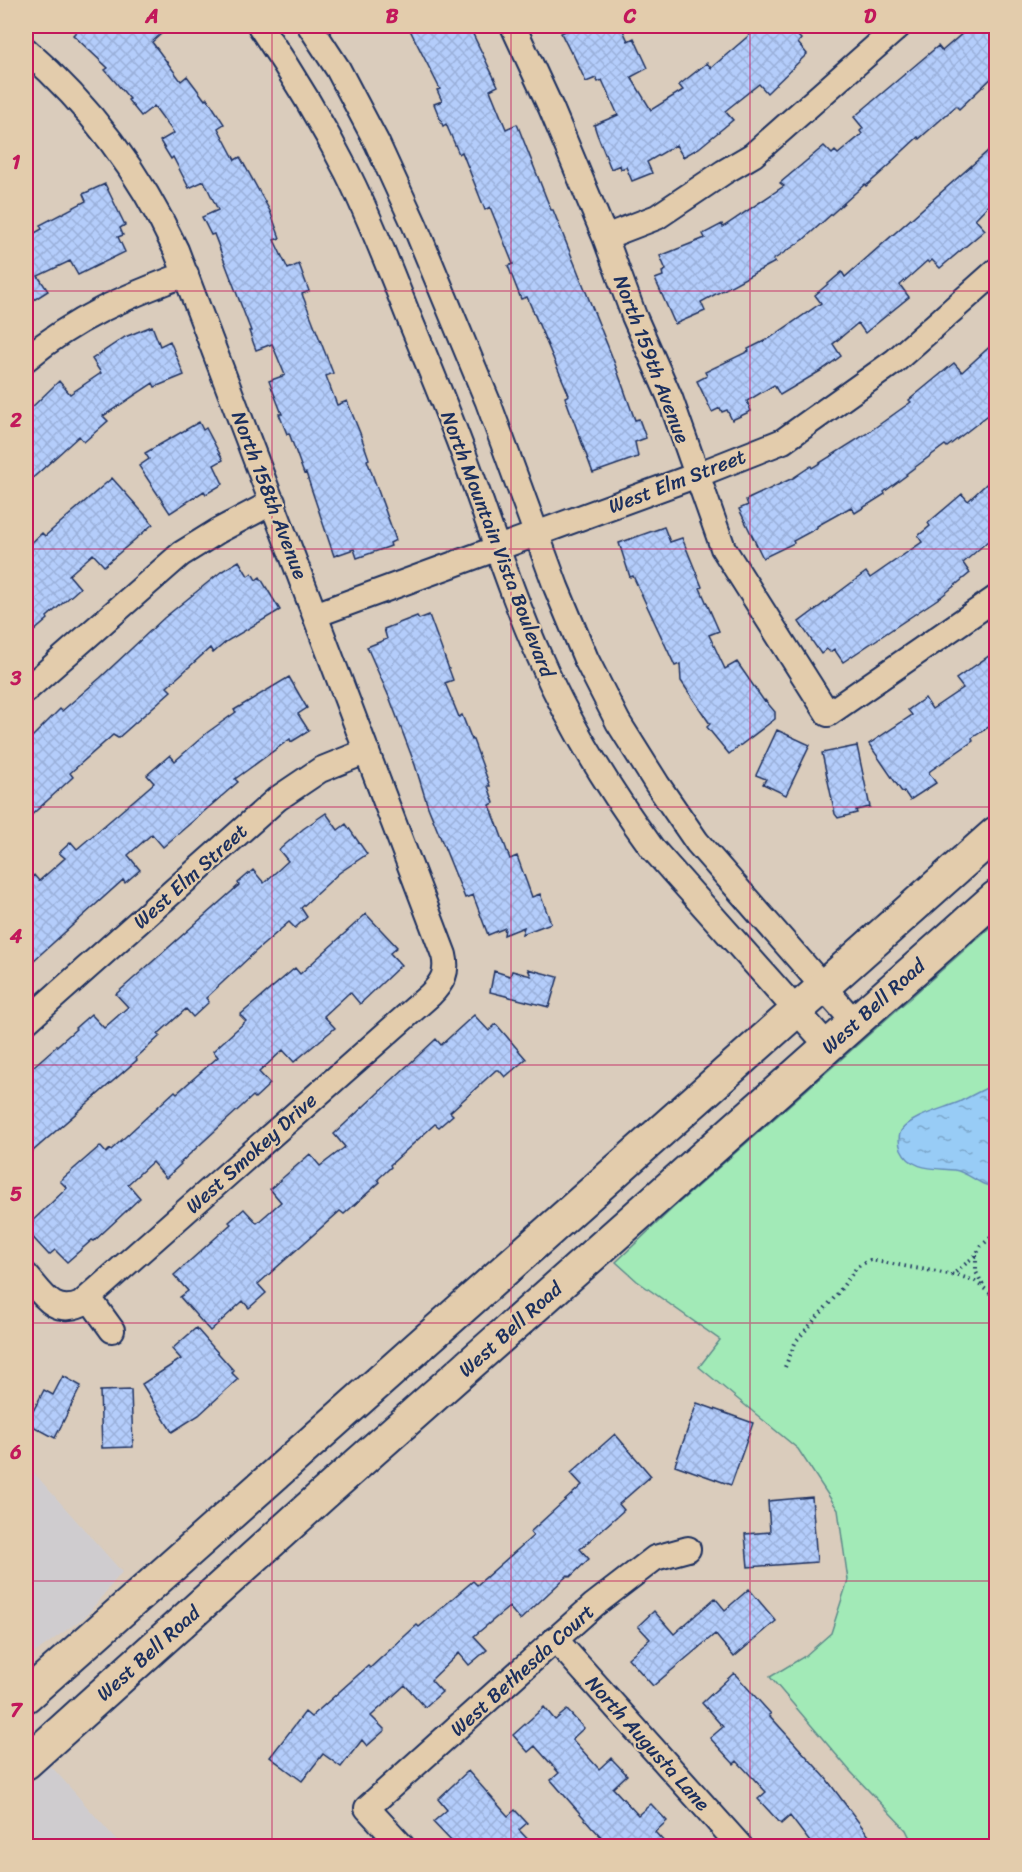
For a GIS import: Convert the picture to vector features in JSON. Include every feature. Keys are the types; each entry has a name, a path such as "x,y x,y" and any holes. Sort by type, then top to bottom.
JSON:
{"main road":[{"path":"26,1696 996,834"},
{"name":"West Bell Road","path":"26,1763 996,897"}],"street":[{"name":"North Mountain Vista Boulevard","path":"260,26 303,93 347,173 428,363 540,659 576,731 630,818 670,871 828,1046"},
{"name":"North Mountain Vista Boulevard","path":"310,26 338,69 377,143 415,226 488,402 556,587 586,660 636,752 697,842 854,1022"},
{"name":"North 159th Avenue","path":"513,26 551,108 605,237 634,316 670,398 723,548 828,714 996,598"},
{"path":"605,237 657,217 753,155 899,26"},
{"name":"North 158th Avenue","path":"26,50 72,95 124,159 152,203 186,274 444,955 446,966 444,977"},
{"name":"West Elm Street","path":"315,615 697,475 783,441 895,362 996,271"},
{"path":"26,359 57,335 96,311 186,274"},
{"path":"26,690 181,554 273,501"},
{"name":"West Elm Street","path":"26,1022 277,799 320,770 367,751"},
{"name":"West Smokey Drive","path":"26,1275 49,1301 63,1308 72,1307 89,1298 439,987 444,977"},
{"path":"89,1298 112,1330"},
{"name":"West Bethesda Court","path":"402,1846 368,1808 594,1605 655,1558 688,1549"},
{"name":"North Augusta Lane","path":"555,1639 740,1846"}],"path":[{"path":"951,1276 976,1255 981,1246 996,1233"},
{"path":"976,1255 976,1272 985,1287 996,1298"},
{"path":"785,1367 796,1341 835,1297 856,1267 870,1260 960,1276 985,1287"}],"shaded area":[{"path":"26,1464 122,1572 86,1616 26,1659"},
{"path":"50,1765 122,1846 26,1846 26,1788"}],"green space":[{"path":"996,922 996,1846 914,1846 906,1830 851,1772 770,1677 805,1656 831,1633 848,1580 838,1510 798,1449 699,1367 720,1340 637,1281 616,1262 673,1208"}],"water":[{"path":"996,1084 996,1186 985,1185 959,1171 917,1165 905,1156 899,1140 900,1133 912,1121"}],"building":[{"path":"82,26 170,26 152,42 181,81 187,76 205,100 207,98 224,124 218,128 235,160 240,157 270,211 280,238 274,240 288,269 299,264 309,291 302,294 333,373 326,376 337,405 347,401 360,433 369,459 367,460 396,540 390,543 391,546 357,558 354,549 334,556 306,473 304,474 289,433 287,434 269,381 285,375 272,344 256,350 214,234 211,235 202,217 218,210 204,181 189,188 173,157 171,159 160,141 174,133 154,106 141,116 128,100 130,99 105,70 108,68 73,35"},
{"path":"408,26 469,26 498,86 490,90 506,129 517,124 613,359 635,420 639,419 646,438 635,442 638,457 593,473 565,397 569,395 527,297 521,299 508,266 513,264 490,207 485,210 462,152 459,154 446,124 443,126 434,104 442,101 437,90 440,89"},
{"path":"577,26 621,26 628,41 634,38 648,68 631,77 651,110 683,90 679,85 707,63 711,68 760,26 809,26 798,36 801,39 798,43 807,54 767,93 759,84 725,111 733,120 699,148 683,157 676,145 647,162 652,173 632,181 626,167 621,169 620,165 611,169 594,125 618,115 602,80 598,82 596,78 586,82 561,33"},
{"path":"971,26 996,26 996,74 959,109 956,106 919,139 918,137 892,163 803,240 773,260 775,262 701,302 705,311 675,324 655,279 663,276 662,272 666,270 660,256 705,238 703,234 722,224 723,227 784,186 780,183 824,146 832,154 835,151 838,154 862,134 860,131 863,128 854,117 938,46 942,51"},
{"path":"996,144 996,197 975,219 985,230 940,268 932,260 929,263 927,261 900,285 909,297 865,333 858,323 833,344 841,356 822,370 780,395 774,385 747,401 751,411 732,420 727,410 722,412 720,408 712,412 697,381 707,376 705,372 749,351 748,349 770,338 821,303 815,295 842,272 845,277"},
{"path":"105,184 125,225 120,228 123,235 118,237 125,252 78,275 70,261 38,276 48,291 26,305 26,238 42,229 40,225 86,201 83,194"},
{"path":"152,326 160,346 170,341 184,375 155,387 153,383 103,416 108,421 84,442 79,436 26,484 26,413 59,381 70,394 101,373 92,359 125,337"},
{"path":"996,341 996,409 947,447 945,445 906,474 884,492 885,494 855,513 851,507 793,541 794,543 763,558 739,509 748,505 746,500 793,478 811,466 812,468 866,434 911,402 909,400 954,363 962,372"},
{"path":"199,422 203,430 206,428 223,460 214,465 223,484 206,494 204,491 170,513 139,466 149,459 145,453"},
{"path":"996,475 996,534 963,563 970,573 942,596 843,662 834,649 830,652 827,649 821,654 799,622 866,572 870,578 922,542 918,536 930,526 928,523 962,494 968,501"},
{"path":"112,478 153,524 104,566 93,554 69,575 80,588 33,632 26,624 26,548 42,533 45,536"},
{"path":"664,527 670,542 682,538 719,631 709,635 725,669 737,662 764,701 775,712 775,719 729,754 707,727 710,724 681,681 680,664 675,666 633,576 630,577 619,543"},
{"path":"239,561 248,576 252,573 256,580 260,577 280,610 227,641 213,653 210,648 167,687 171,691 118,738 113,735 70,773 73,777 26,820 26,743 60,709 62,711 100,678 164,618 222,571"},
{"path":"429,615 453,680 445,683 459,717 462,715 473,740 490,786 488,786 494,803 490,805 510,859 517,856 532,897 540,894 551,923 522,934 524,927 504,935 505,928 488,935 473,895 465,898 428,807 390,699 367,647 387,639 384,629 417,616 419,619"},
{"path":"996,651 996,722 930,771 936,783 910,800 869,744 912,715 908,710 925,698 932,709 963,688 956,679"},
{"path":"289,677 307,708 298,714 309,731 291,742 290,739 235,779 238,782 163,847 152,834 128,855 140,870 125,883 123,880 33,961 26,953 26,883 34,875 39,881 65,858 59,853 71,842 77,849 154,783 147,775 170,755 175,761 208,732 236,712 234,710"},
{"path":"777,730 810,745 786,795 763,784 766,779 756,775"},
{"path":"857,746 870,807 838,818 835,814 822,753"},
{"path":"326,813 338,830 346,824 367,854 339,873 301,908 307,917 295,928 289,922 206,998 209,1002 193,1017 186,1009 158,1034 160,1036 136,1058 137,1060 26,1157 26,1073 91,1014 104,1028 128,1007 116,994 253,870 264,883 288,861 279,850"},
{"path":"366,914 397,947 390,953 401,965 360,1004 350,992 324,1016 335,1028 294,1062 283,1050 259,1072 270,1084 255,1098 253,1096 166,1178 152,1162 128,1184 140,1198 94,1241 92,1240 67,1262 55,1250 49,1255 26,1230 26,1227 67,1188 60,1181 100,1146 106,1153 111,1150 175,1091 177,1093 218,1057 213,1051 246,1021 240,1015 295,968 300,974"},
{"path":"528,969 558,977 549,1007 490,992 494,971 510,976 512,971 531,976"},
{"path":"474,1015 489,1031 496,1024 526,1059 505,1077 499,1070 496,1070 450,1112 453,1115 439,1127 435,1124 390,1165 391,1167 378,1179 380,1182 344,1214 340,1211 258,1284 266,1293 249,1308 243,1301 210,1331 180,1297 188,1291 174,1275 231,1224 229,1222 244,1209 257,1223 281,1202 270,1189 310,1154 320,1166 345,1147 334,1134 436,1039 441,1045"},
{"path":"196,1328 234,1371 232,1373 238,1379 199,1415 172,1432 142,1384 181,1359 172,1349"},
{"path":"63,1376 81,1386 55,1438 27,1423 44,1390 53,1395"},
{"path":"131,1390 133,1447 102,1448 100,1391"},
{"path":"697,1403 753,1423 731,1485 675,1465"},
{"path":"615,1434 651,1476 619,1504 624,1510 580,1549 589,1559 570,1577 568,1575 520,1620 509,1607 474,1636 487,1650 469,1665 459,1653 431,1680 442,1692 425,1707 405,1685 371,1716 385,1730 367,1746 362,1740 341,1767 323,1754 302,1781 270,1757 305,1712 311,1717 417,1625 419,1627 473,1581 477,1585 533,1536 530,1532 582,1485 571,1473"},
{"path":"812,1497 817,1562 748,1567 745,1534 770,1532 768,1501"},
{"path":"749,1589 776,1621 734,1657 715,1634 653,1686 628,1658 650,1639 638,1626 654,1611 674,1634 715,1598 725,1610"},
{"path":"734,1673 825,1777 869,1836 855,1846 813,1846 790,1816 781,1824 758,1799 766,1792 737,1761 734,1764 710,1738 723,1727 702,1703"},
{"path":"544,1707 555,1720 567,1710 584,1728 572,1739 599,1769 611,1758 627,1775 613,1788 638,1815 651,1804 667,1821 655,1832 668,1846 610,1846 591,1826 551,1780 559,1773 535,1746 528,1752 513,1735"},
{"path":"468,1771 508,1816 515,1810 527,1823 519,1830 534,1846 456,1846 433,1822 447,1810 438,1799"}]}
